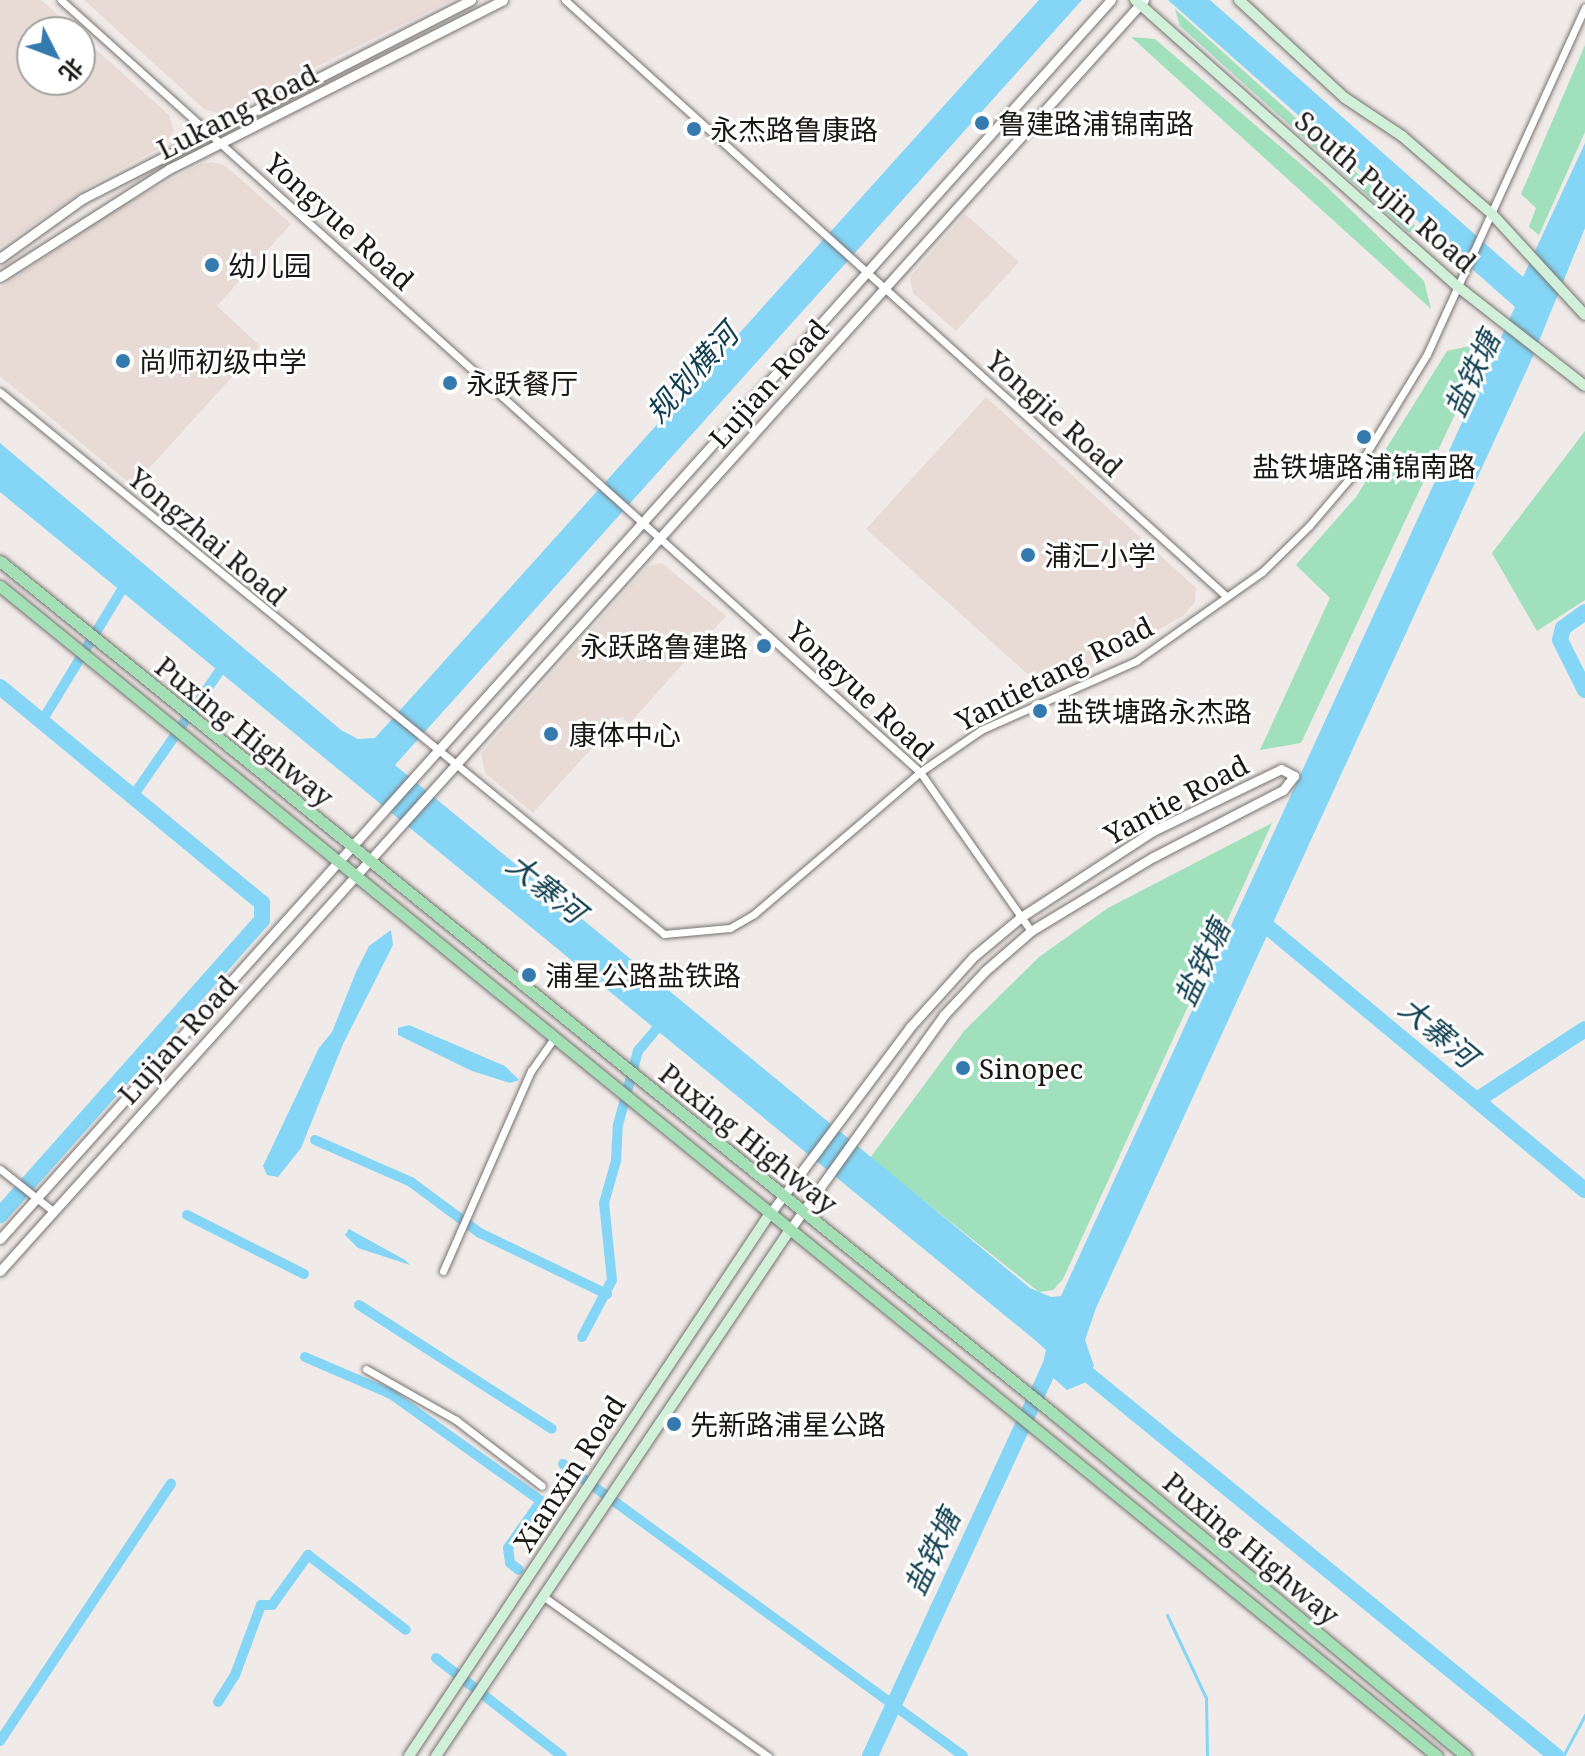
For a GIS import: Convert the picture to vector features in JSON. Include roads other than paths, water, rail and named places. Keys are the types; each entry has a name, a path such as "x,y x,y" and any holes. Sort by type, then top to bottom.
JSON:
{"main road":[{"name":"South Pujin Road","path":"1239,0 1345,98 1402,136 1492,214 1585,315"},
{"name":"South Pujin Road","path":"1139,2 1457,286 1585,386"},
{"name":"Puxing Highway","path":"0,561 1022,1388 1466,1756"},
{"name":"Puxing Highway","path":"0,586 181,738 1437,1756"},
{"name":"Xianxin Road","path":"409,1756 769,1215"},
{"name":"Xianxin Road","path":"436,1756 789,1231"}],"street":[{"name":"Yongyue Road","path":"61,0 920,772 1031,931"},
{"name":"Lukang Road","path":"0,258 82,199 471,0"},
{"name":"Lukang Road","path":"0,277 169,169 223,145 503,0"},
{"name":"Yongjie Road","path":"565,0 1227,597"},
{"name":"Lujian Road","path":"0,1239 1110,1"},
{"name":"Lujian Road","path":"0,1271 1139,2"},
{"path":"1492,214 1585,7"},
{"name":"Yantietang Road","path":"453,765 664,934 730,928 754,914 920,772 981,730 1136,661 1262,572 1355,472 1396,412 1492,214"},
{"name":"Yongzhai Road","path":"0,392 435,751"},
{"path":"435,751 453,765"},
{"name":"Yantie Road","path":"769,1215 929,1003 1021,917 1153,831 1281,769 1294,776 1283,790 1153,857 1031,931 944,1015 789,1231"},
{"path":"443,1271 471,1214 531,1071 553,1040"},
{"path":"0,1169 53,1211"},
{"path":"366,1369 456,1420 542,1486"},
{"path":"544,1597 768,1756"}],"water":[{"path":"1039,0 1082,0 395,765 1030,1288 1051,1297 1061,1296 1515,307 1168,0 1210,0 1523,277 1585,143 1585,228 1530,363 1096,1308 1085,1340 1094,1366 1084,1383 1067,1390 1042,1368 1046,1350 1036,1341 0,492 0,443 341,730 358,739 375,738"},
{"path":"391,930 393,945 343,1044 301,1148 278,1177 267,1175 263,1166 319,1048 332,1032 369,946"},
{"path":"409,1025 505,1066 519,1080 510,1083 472,1071 398,1035 398,1028"},
{"path":"349,1229 410,1265 358,1248 345,1235"}],"waterway":[{"path":"42,721 126,583"},
{"path":"1585,612 1563,628 1560,640 1585,690"},
{"path":"133,796 225,663"},
{"path":"0,687 262,903 262,920 0,1215"},
{"name":"大寨河","path":"1257,918 1585,1190"},
{"path":"582,1337 612,1280 604,1203 616,1161 618,1125 638,1051 664,1020"},
{"path":"1477,1100 1585,1029"},
{"path":"315,1140 411,1182 480,1233 607,1294"},
{"path":"187,1215 304,1274"},
{"path":"359,1305 552,1429"},
{"name":"盐铁塘","path":"870,1756 1056,1354"},
{"path":"305,1357 391,1394 541,1501 508,1548 510,1563 519,1570"},
{"path":"1074,1363 1556,1756"},
{"path":"563,1464 963,1756"},
{"path":"0,1741 171,1484"},
{"path":"218,1702 235,1675 261,1605 272,1605 308,1555 406,1630"},
{"path":"1167,1615 1206,1698 1207,1756"},
{"path":"436,1658 562,1756"},
{"path":"1563,1756 1585,1715"}],"place":[{"name":"鲁建路浦锦南路","path":"982,123"},
{"name":"永杰路鲁康路","path":"694,129"},
{"name":"幼儿园","path":"212,265"},
{"name":"尚师初级中学","path":"123,361"},
{"name":"永跃餐厅","path":"450,383"},
{"name":"盐铁塘路浦锦南路","path":"1364,437"},
{"name":"浦汇小学","path":"1028,555"},
{"name":"永跃路鲁建路","path":"764,646"},
{"name":"盐铁塘路永杰路","path":"1040,711"},
{"name":"康体中心","path":"551,734"},
{"name":"浦星公路盐铁路","path":"529,975"},
{"name":"Sinopec","path":"963,1068"},
{"name":"先新路浦星公路","path":"674,1424"}],"water label":[{"name":"规划横河","path":"692,373"}]}
